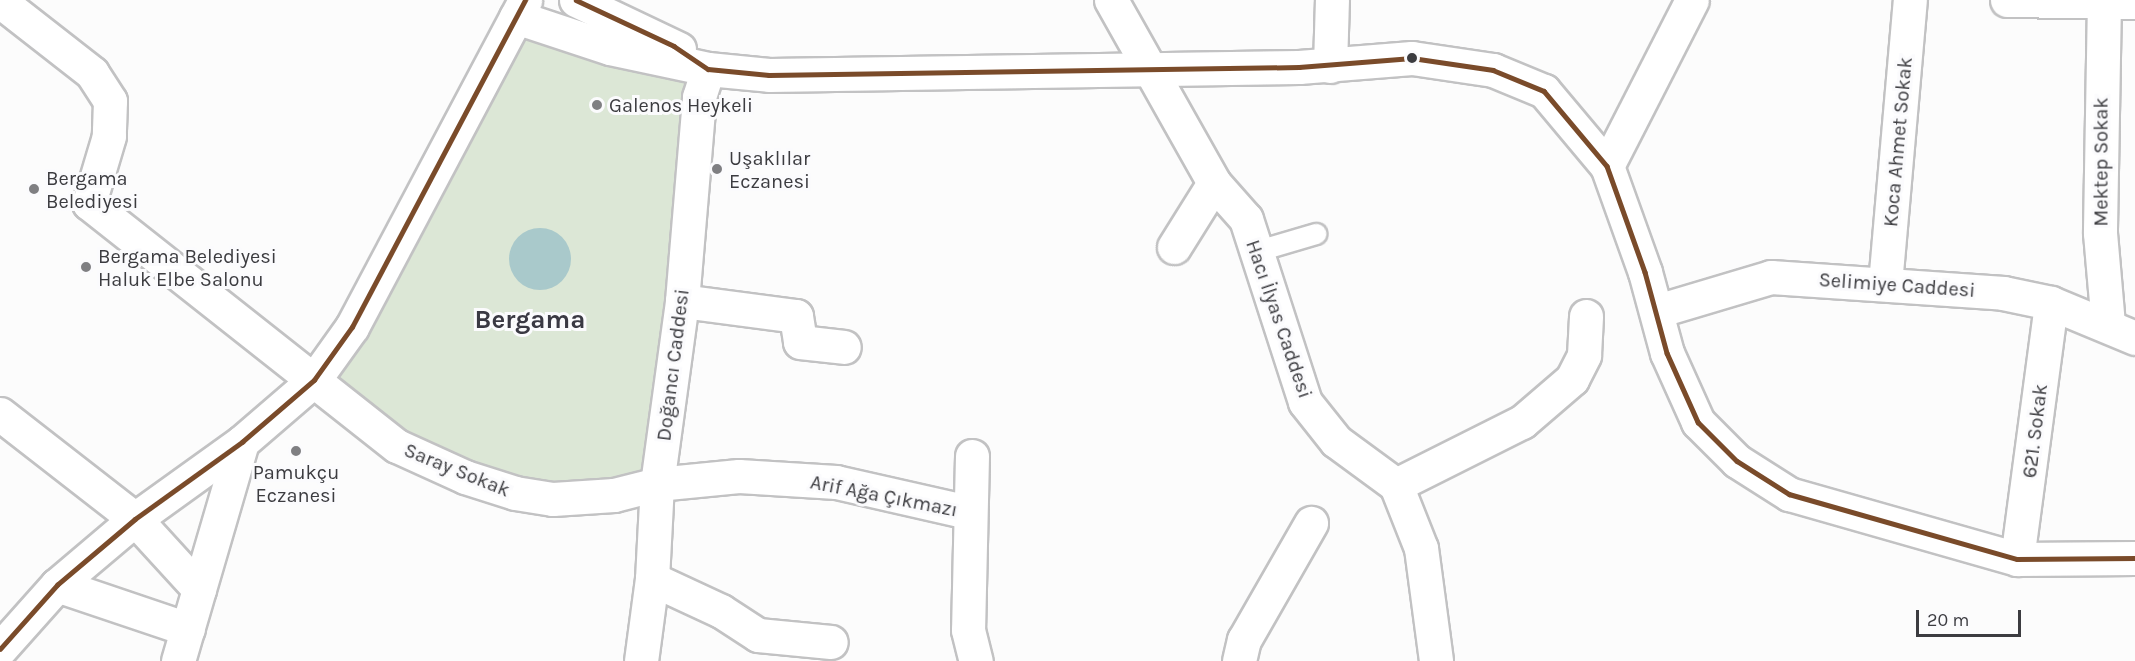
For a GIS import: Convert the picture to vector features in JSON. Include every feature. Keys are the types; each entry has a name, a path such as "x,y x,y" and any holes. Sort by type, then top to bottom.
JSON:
{"street":[{"path":"576,0 674,46 708,69"},
{"name":"Hacı İlyas Caddesi","path":"1111,0 1147,70 1214,183 1246,219 1305,402 1336,441 1396,485"},
{"path":"1330,66 1332,0"},
{"path":"1607,166 1692,0"},
{"name":"Koca Ahmet Sokak","path":"1885,284 1910,0"},
{"path":"2007,0 2114,2"},
{"name":"Saray Sokak","path":"7,2 92,73 110,101 110,136 89,203 397,446 465,477 515,493 553,499 614,495 657,484"},
{"name":"Mektep Sokak","path":"2114,2 2100,233 2122,331"},
{"path":"0,649 57,585 135,519 242,442 314,380 352,327 521,8 610,48 708,69 769,75 1330,66 1412,58 1493,70 1544,91 1607,166 1645,272 1667,353 1698,422 1737,461 1789,494 2017,559 2135,558"},
{"name":"Doğancı Caddesi","path":"641,661 652,579 657,484 682,301 699,97 708,69"},
{"path":"1174,247 1214,183"},
{"name":"Selimiye Caddesi","path":"1657,311 1771,277 2003,293 2051,303 2122,331"},
{"path":"682,301 796,316 800,342 844,347"},
{"name":"621. Sokak","path":"2017,559 2051,303"},
{"path":"1436,661 1421,548 1396,485 1522,422 1572,379 1584,355 1586,316"},
{"path":"0,414 135,519 199,589"},
{"path":"178,661 242,442"},
{"path":"972,456 968,512 968,630 976,661"},
{"name":"Arif Ağa Çıkmazı","path":"657,484 740,476 836,482 968,512"},
{"path":"1239,661 1244,640 1311,523"},
{"path":"652,579 721,610 758,635 831,642"},
{"path":"57,585 188,629"}],"lane":[{"path":"1255,252 1316,234"}],"green space":[{"path":"516,17 708,69 657,484 515,493 314,380"}],"water":[{"path":"540,228 552,230 562,237 569,247 571,259 569,271 562,281 552,288 540,290 528,288 518,281 511,271 509,259 511,247 518,237 528,230"}],"transit line":[{"path":"0,649 57,585 135,519 242,442 314,380 352,327 525,0"},
{"path":"576,0 674,46 708,69 769,75 1299,67 1412,58 1493,70 1544,91 1607,166 1645,272 1667,353 1698,422 1737,461 1789,494 2017,559 2135,558"}],"place":[{"name":"Galenos Heykeli","path":"597,105"},
{"name":"Uşaklılar Eczanesi","path":"717,169"},
{"name":"Bergama Belediyesi","path":"34,189"},
{"name":"Bergama Belediyesi Haluk Elbe Salonu","path":"86,267"},
{"name":"Pamukçu Eczanesi","path":"296,451"}],"district":[{"name":"Bergama","path":"530,320"}]}
